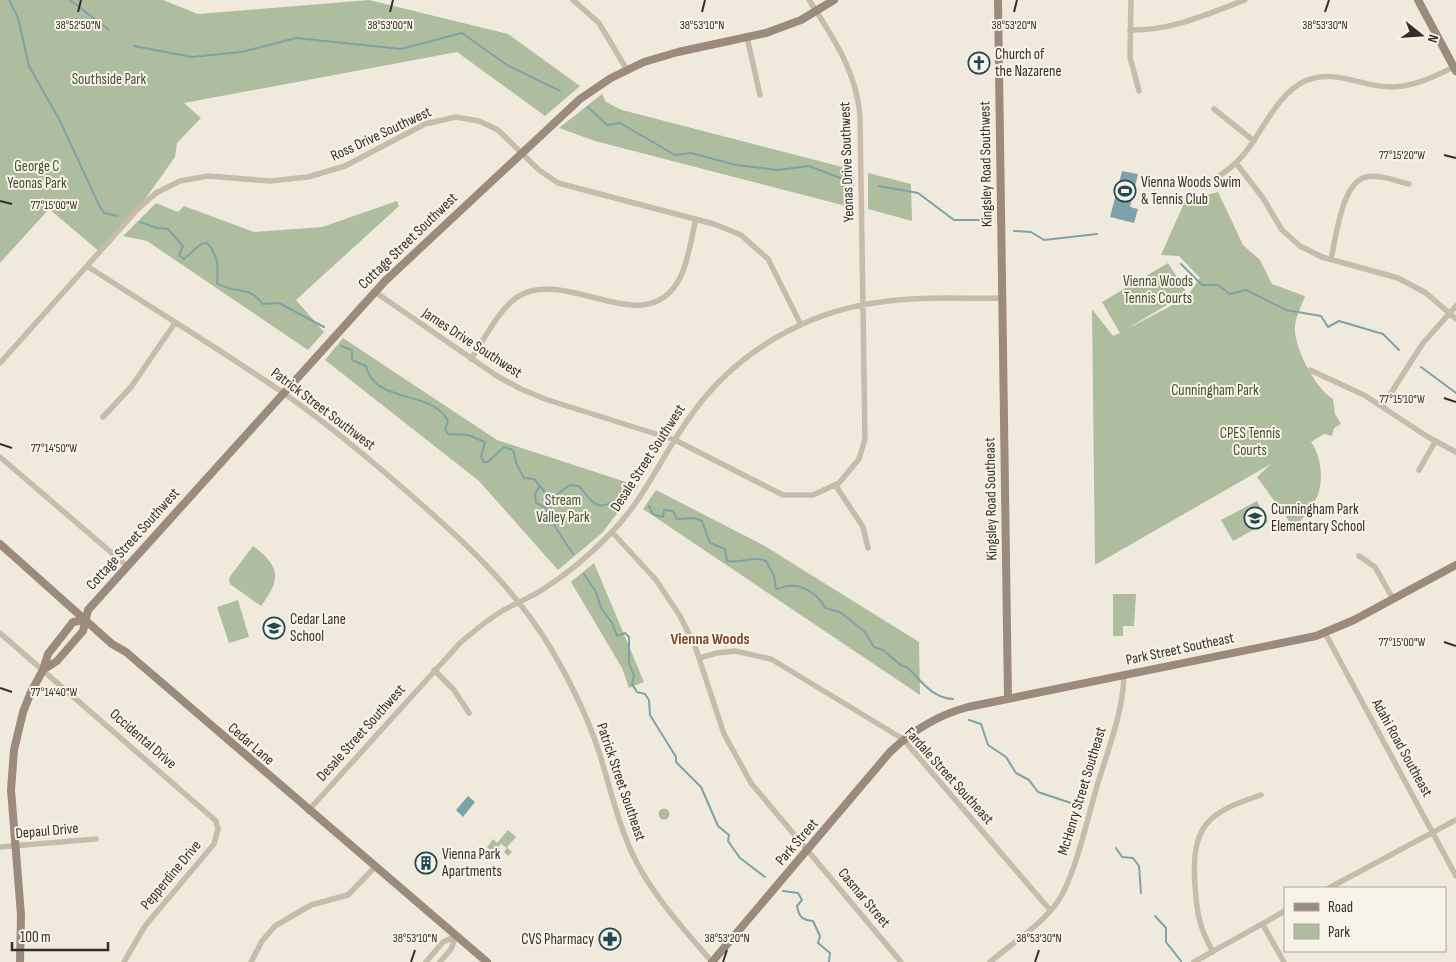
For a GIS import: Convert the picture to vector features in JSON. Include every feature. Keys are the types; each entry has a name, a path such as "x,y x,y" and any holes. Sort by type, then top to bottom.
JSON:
{"street":[{"name":"Yeonas Drive Southwest","path":"809,0 846,61 859,102 865,439 854,469 836,486"},
{"name":"Cottage Street Southwest","path":"84,620 88,610 374,292 580,99 627,70 658,57 784,27 834,0"},
{"name":"Kingsley Road Southwest","path":"998,0 1002,298"},
{"path":"1131,0 1130,57 1140,91"},
{"path":"1130,30 1148,30 1174,26 1245,0"},
{"path":"1205,185 1236,163 1287,94 1312,78 1342,76 1378,86 1402,86 1424,81 1455,68 1418,0"},
{"path":"576,1 607,34 627,70"},
{"path":"747,37 760,95"},
{"path":"1214,109 1254,141"},
{"name":"Ross Drive Southwest","path":"0,363 146,202 168,187 192,178 221,176 270,181 308,177 346,166 425,124 451,118 468,118 489,124 505,135 538,170 563,185 730,229 761,250 775,270 801,325"},
{"path":"1236,163 1290,238 1311,252 1398,278 1426,293 1456,319"},
{"path":"1331,259 1347,193 1354,183 1372,176 1409,184"},
{"path":"471,359 506,307 518,296 534,290 554,288 636,306 653,302 664,296 680,277 696,219"},
{"name":"Patrick Street Southwest","path":"87,266 283,393 367,457 438,518 480,559 519,602"},
{"name":"James Drive Southwest","path":"374,292 506,382 545,399 675,440 783,495 813,496 836,486"},
{"name":"Desale Street Southwest","path":"308,811 434,670 476,630 558,579 584,560 612,532 638,501 701,401 728,373 762,346 801,325 840,310 864,305 902,300 1002,298"},
{"name":"Kingsley Road Southeast","path":"1002,298 1008,699"},
{"path":"1382,406 1423,343 1456,306"},
{"path":"103,417 131,387 175,323"},
{"path":"1310,370 1345,385 1382,406 1436,442 1456,452"},
{"path":"1419,470 1436,442"},
{"path":"0,457 127,566"},
{"path":"836,486 863,527 868,548"},
{"name":"Casmar Street","path":"612,532 648,570 680,616 699,658 724,734 742,769 765,801 901,962"},
{"name":"Cedar Lane","path":"0,544 84,620 112,644 131,656 308,811 487,962"},
{"path":"1359,556 1375,567 1393,599"},
{"name":"Park Street Southeast","path":"903,739 948,714 968,707 1325,633 1456,565"},
{"name":"Patrick Street Southeast","path":"519,602 549,645 579,700 598,751 618,819 640,868 663,903 712,962"},
{"path":"20,962 21,915 11,790 14,750 23,712 43,670 48,654 74,622 84,620 83,630 57,662 43,670"},
{"name":"Occidental Drive","path":"0,633 211,814 216,821 218,829"},
{"name":"Adahi Road Southeast","path":"1325,633 1434,832 1456,876"},
{"name":"Fardale Street Southeast","path":"699,658 735,651 771,659 903,739 1050,910"},
{"path":"434,670 454,690 469,713"},
{"name":"McHenry Street Southeast","path":"990,962 1050,910 1060,897 1077,852 1121,706 1124,674"},
{"name":"Park Street","path":"712,962 877,767 903,739"},
{"path":"1213,952 1198,922 1194,857 1196,843 1205,825 1222,810 1261,795"},
{"path":"1331,887 1456,820"},
{"name":"Pepperdine Drive","path":"124,962 145,926 214,844 218,829"},
{"name":"Depaul Drive","path":"0,848 96,839"},
{"path":"251,962 262,941 276,926 311,905 348,895 375,867"},
{"path":"1194,962 1284,913"},
{"path":"1263,925 1284,962"},
{"path":"426,962 442,942 456,936"},
{"path":"440,962 451,950 456,936"}],"green space":[{"name":"Southside Park","path":"0,0 163,0 198,14 369,0 508,34 580,86 545,116 457,52 184,103 201,118 177,143 175,157 138,209 100,252 49,209 0,263"},
{"path":"602,94 606,102 622,110 854,170 854,208 595,141 559,128"},
{"path":"868,173 911,184 912,221 868,209"},
{"name":"Cunningham Park","path":"1218,192 1243,245 1260,260 1272,284 1305,296 1298,314 1295,335 1307,367 1326,394 1333,399 1335,414 1341,424 1334,428 1332,436 1324,434 1311,442 1320,463 1320,488 1310,510 1294,528 1257,477 1271,464 1095,565 1092,309 1113,336 1120,333 1102,302 1168,263 1187,293 1125,330 1186,298 1200,278 1179,256 1161,255 1185,201"},
{"path":"397,201 399,206 296,300 324,332 308,350 147,241 123,236 156,203 178,212 184,206 254,232 322,227"},
{"name":"Stream Valley Park","path":"343,338 497,440 638,486 602,533 558,570 479,481 325,360"},
{"path":"656,490 763,545 919,642 920,695 643,509"},
{"path":"1257,501 1268,522 1233,541 1221,520"},
{"path":"253,546 269,560 275,574 272,588 261,606 230,584 229,578"},
{"name":"Stream Valley Park","path":"594,563 644,682 629,688 622,668 571,582"},
{"path":"1113,594 1136,594 1134,626 1123,626 1123,636 1113,636"},
{"path":"238,600 249,637 229,643 217,607"},
{"path":"664,808 670,814 664,820 658,814"},
{"path":"508,830 516,837 507,847 512,852 508,856 504,852 507,848 501,844 493,853 487,847 493,839 497,843"}],"water":[{"name":"Vienna Woods Swim & Tennis Club","path":"1122,171 1138,174 1130,207 1138,209 1134,223 1110,217"},
{"path":"468,796 475,802 463,817 456,810"}],"waterway":[{"path":"9,0 18,18 29,66 60,121 99,205 104,213 118,216"},
{"path":"70,0 109,30"},
{"path":"134,46 192,57 241,52 296,38 401,49 462,33 507,65 560,91"},
{"path":"588,107 607,125 620,123 675,155 691,153 736,165 778,170 809,166 843,179"},
{"path":"879,186 918,193 954,220 987,220"},
{"path":"140,222 157,228 168,229 183,246 179,255 184,259 201,244 207,243 216,257 217,283 230,289 252,294 263,304 279,303 324,327"},
{"path":"1014,231 1031,232 1044,240 1097,234"},
{"path":"1181,264 1202,285 1218,285 1230,294 1246,290 1286,310 1321,316 1328,327 1339,321 1383,334 1399,350"},
{"path":"341,346 352,350 352,360 366,366 371,378 380,387 430,404 440,411 448,421 445,429 448,434 468,435 485,442 481,457 484,462 488,462 504,447 513,450 517,465 524,478 534,479 548,496 556,495 570,485 579,486 588,498 600,505 605,505 628,494"},
{"path":"1421,367 1456,393"},
{"path":"539,487 535,494 536,503 546,508 548,516 573,554"},
{"path":"649,506 653,514 663,517 664,510 673,511 677,519 694,518 702,521 710,543 725,549 727,561 756,559 766,561 774,576 776,589 794,586 810,591 825,608 840,612 864,631 874,647 883,650 902,666 907,667 932,692 945,698 953,699"},
{"path":"584,574 596,592 601,608 612,623 617,636 625,633 629,637 629,663 634,676 632,684 637,692 645,694 649,700 650,715 676,757 676,762 701,787 718,826 729,835 728,841 740,858 765,877"},
{"path":"969,720 981,724 988,745 1006,757 1016,773 1029,780 1038,792 1071,803 1081,810"},
{"path":"1116,848 1122,857 1133,858 1139,866 1141,893"},
{"path":"783,891 798,893 802,900 797,906 799,913 804,919 813,921 820,936 818,943 830,953 829,962"},
{"path":"1155,916 1166,928 1166,942 1181,961"}],"place":[{"name":"Church of the Nazarene","path":"979,63"},
{"name":"Vienna Woods Swim & Tennis Club","path":"1125,191"},
{"name":"Cunningham Park Elementary School","path":"1255,518"},
{"name":"Cedar Lane School","path":"274,628"},
{"name":"Vienna Park Apartments","path":"426,863"},
{"name":"CVS Pharmacy","path":"610,939"}],"district":[{"name":"Vienna Woods","path":"710,639"}],"park label":[{"name":"George C Yeonas Park","path":"37,174"},
{"name":"Vienna Woods Tennis Courts","path":"1158,290"},
{"name":"CPES Tennis Courts","path":"1250,442"}]}
